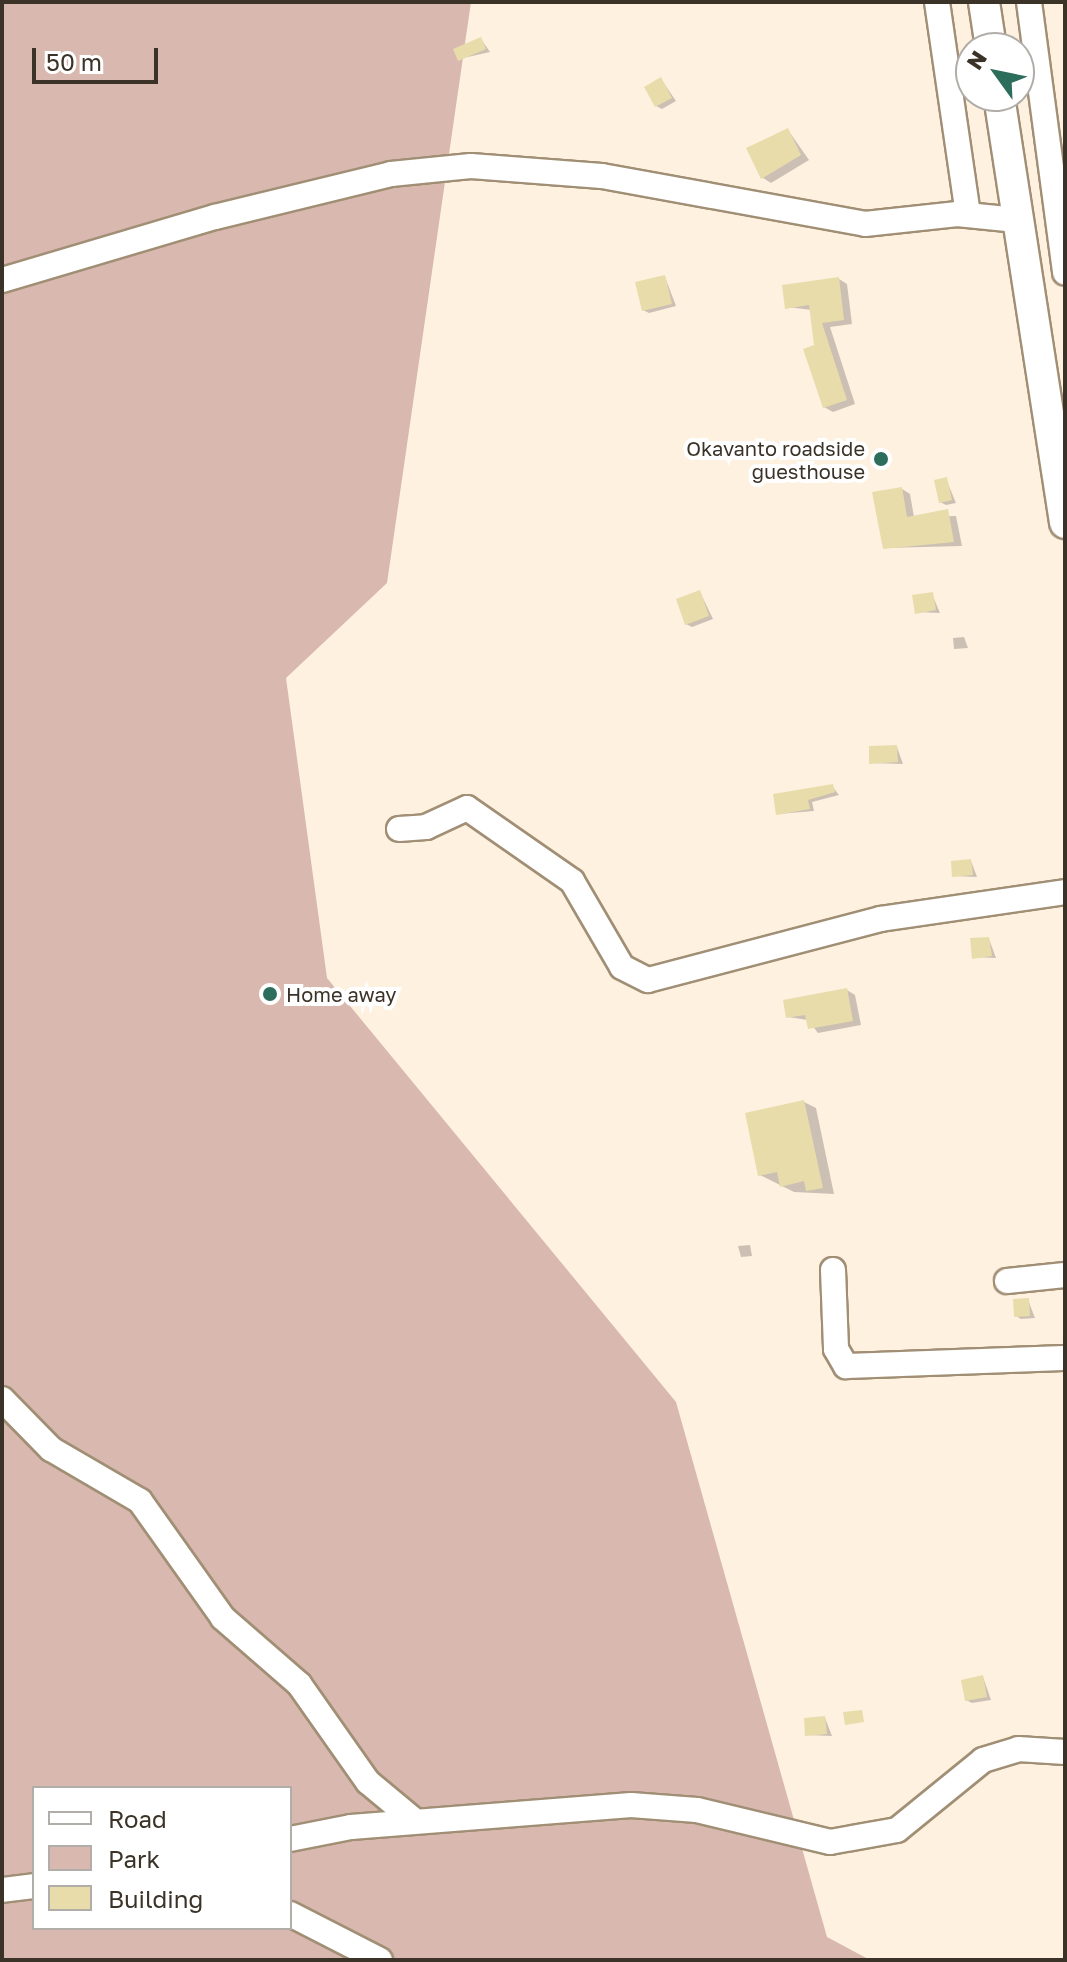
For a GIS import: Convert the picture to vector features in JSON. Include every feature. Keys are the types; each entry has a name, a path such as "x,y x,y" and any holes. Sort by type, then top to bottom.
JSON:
{"main road":[{"path":"984,2 989,32"},
{"path":"1001,112 1065,523"}],"street":[{"path":"937,2 968,214"},
{"path":"1029,2 1065,273"},
{"path":"2,280 215,217 425,169 539,167 865,224 968,214 1017,220"},
{"path":"399,829 426,827 467,808 572,881 622,967 648,980 881,919 1065,892"},
{"path":"833,1270 836,1349 846,1366 1065,1358"},
{"path":"1007,1281 1065,1275"},
{"path":"2,1399 51,1449 140,1501 223,1618 299,1684 368,1782 415,1821"},
{"path":"292,1839 415,1821 666,1805 830,1842 897,1830 983,1760 1018,1749 1065,1752"},
{"path":"2,1890 32,1886"},
{"path":"292,1915 380,1960"}],"green space":[{"path":"2,2 471,2 387,583 286,678 327,978 676,1402 827,1937 870,1960 2,1960"}],"building":[{"path":"481,37 486,49 458,61 453,49"},
{"path":"661,77 672,98 655,107 644,87"},
{"path":"788,128 801,155 761,179 746,148"},
{"path":"665,275 672,304 642,311 635,282"},
{"path":"839,277 844,320 822,323 847,400 823,408 803,349 814,345 809,305 785,309 782,285"},
{"path":"947,477 952,500 939,503 934,480"},
{"path":"902,487 907,517 948,509 954,542 883,549 872,492"},
{"path":"700,590 709,616 685,625 676,599"},
{"path":"933,592 936,610 915,614 912,595"},
{"path":"897,745 898,762 869,764 869,746"},
{"path":"833,784 835,792 808,800 810,809 776,815 773,794"},
{"path":"971,859 973,875 952,877 951,861"},
{"path":"989,937 992,956 972,959 970,938"},
{"path":"847,988 853,1021 808,1029 805,1015 786,1018 783,1000"},
{"path":"804,1100 823,1188 806,1191 804,1181 780,1187 777,1172 758,1176 745,1113"},
{"path":"1029,1298 1030,1316 1014,1317 1013,1299"},
{"path":"983,1675 987,1697 965,1701 961,1680"},
{"path":"862,1710 864,1722 845,1725 843,1712"},
{"path":"825,1716 827,1734 805,1736 804,1718"}],"place":[{"name":"Okavanto roadside guesthouse","path":"881,459"},
{"name":"Home away","path":"270,994"}]}
